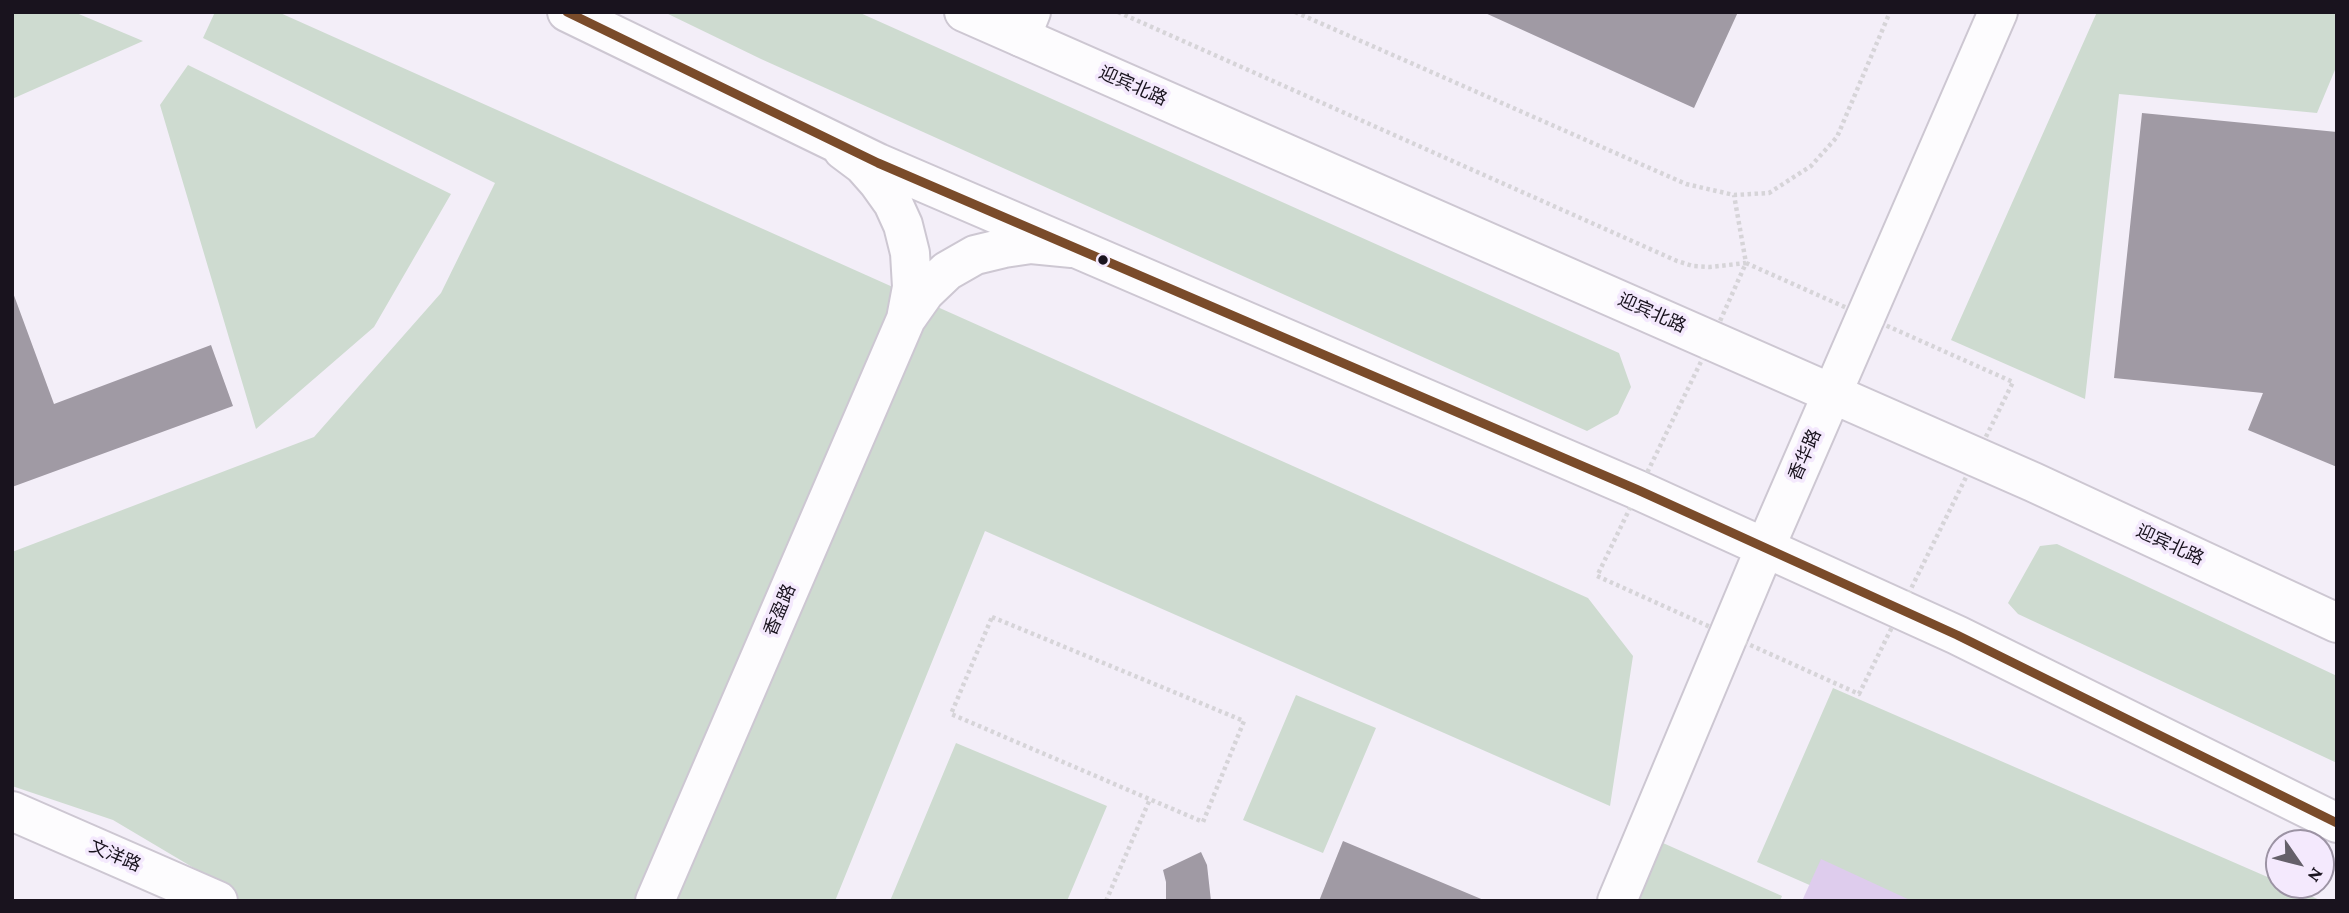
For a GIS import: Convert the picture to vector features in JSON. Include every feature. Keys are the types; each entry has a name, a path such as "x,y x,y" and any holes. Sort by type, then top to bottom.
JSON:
{"main road":[{"path":"567,12 877,163 1627,485 1957,635 2337,824"},
{"name":"迎宾北路","path":"964,12 1026,25 1832,393 2046,487 2337,623"},
{"name":"香华路","path":"1617,901 1765,548 1998,12"},
{"path":"827,139 863,165 894,203 911,253 912,287 906,319"},
{"path":"906,319 925,292 947,271 975,256 1031,244 1079,249"},
{"name":"香盈路","path":"655,901 906,319"},
{"name":"文洋路","path":"12,811 218,901"}],"path":[{"path":"1118,12 1693,266 1746,263 1734,195"},
{"path":"1295,12 1686,184 1734,195 1769,193 1811,166 1836,137 1890,12"},
{"path":"992,617 1244,721 1203,821 1150,799 951,714 992,617"},
{"path":"1106,901 1150,799"}],"shaded area":[{"path":"12,12 74,12 143,41 12,99"},
{"path":"215,12 278,12 1588,598 1633,656 1610,806 985,531 835,901 221,901 204,874 113,820 12,786 12,552 314,437 441,293 495,183 203,38"},
{"path":"664,12 858,12 1619,353 1631,387 1618,414 1587,431 761,59"},
{"path":"2097,12 2337,12 2337,65 2317,113 2119,94 2085,399 1951,340"},
{"path":"188,65 451,194 374,327 256,429 160,105"},
{"path":"2057,544 2337,676 2337,763 2018,614 2008,603 2040,546"},
{"path":"1833,688 2265,876 2265,899 2322,901 1846,901 1757,862"},
{"path":"1296,695 1376,728 1323,853 1243,820"},
{"path":"956,743 1107,806 1067,901 890,901"},
{"path":"1663,843 1782,896 1780,901 1638,901"},
{"path":"1821,859 1912,901 1802,901"}],"building":[{"path":"1483,12 1738,12 1694,108"},
{"path":"2142,113 2337,132 2337,467 2248,430 2263,393 2114,378"},
{"path":"12,290 54,404 211,345 233,406 12,487"},
{"path":"1343,841 1486,901 1319,901"},
{"path":"1201,852 1207,865 1211,901 1166,901 1163,870"}],"transit line":[{"path":"567,12 878,163 1638,490 1957,635 2337,823"}]}
